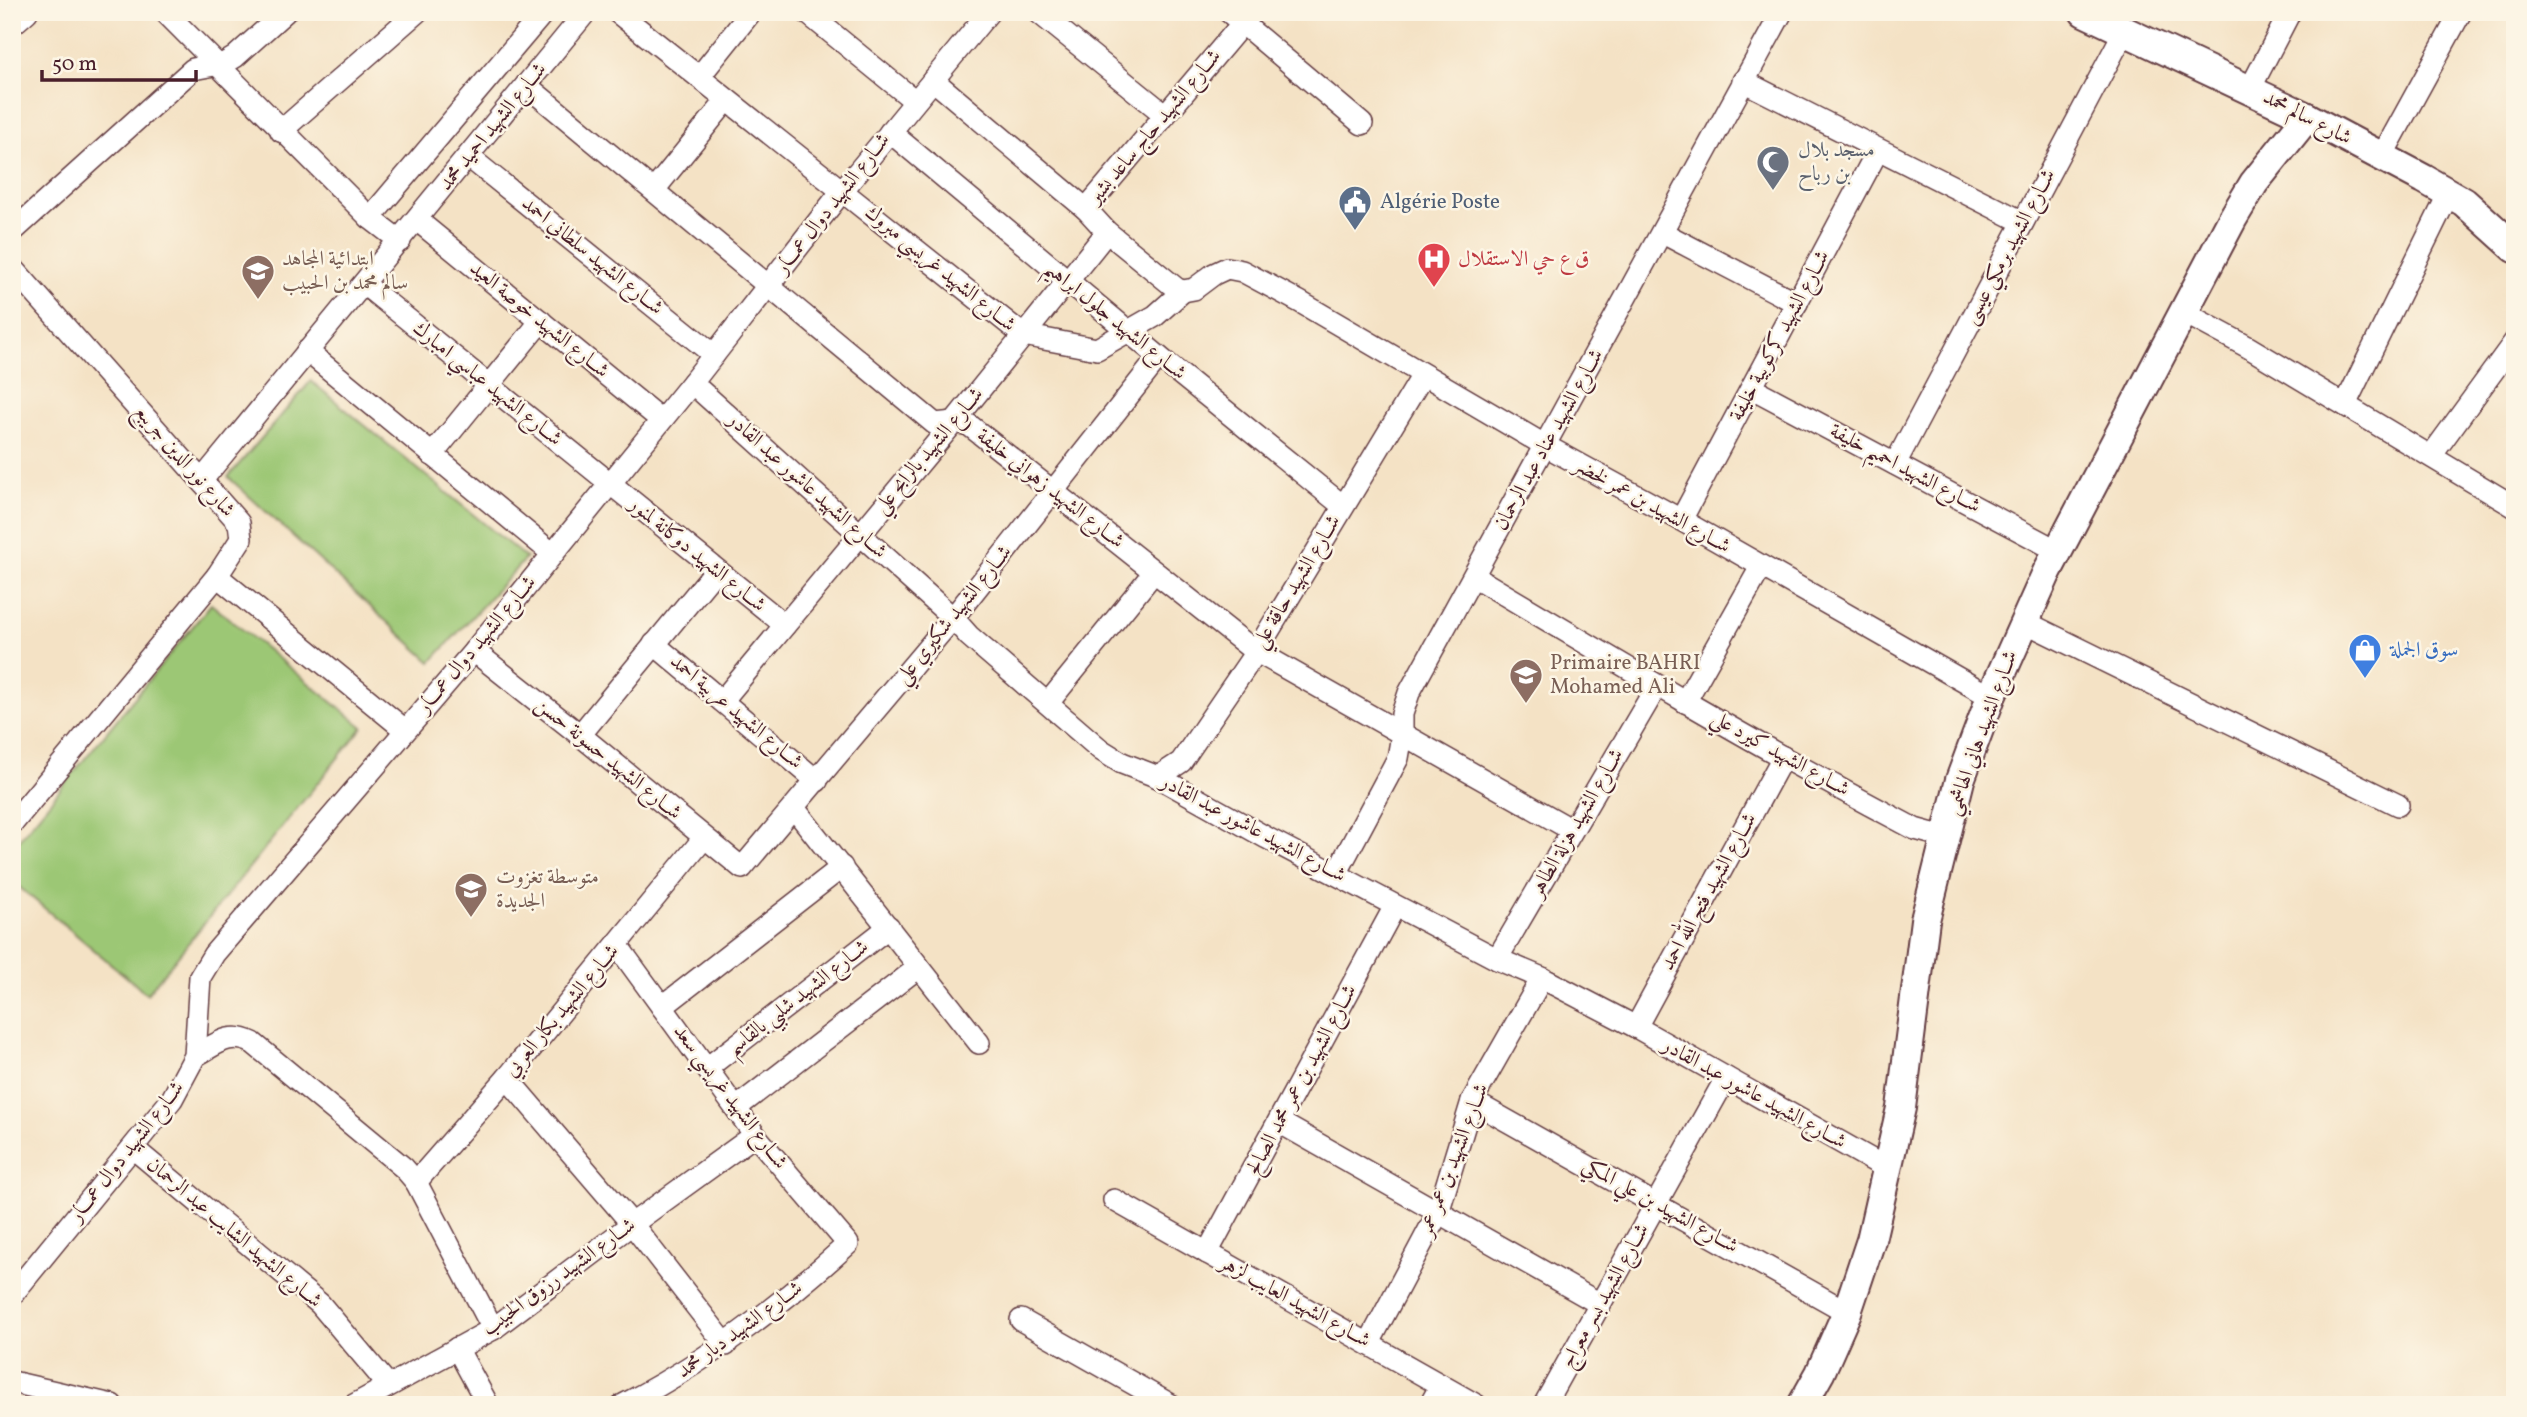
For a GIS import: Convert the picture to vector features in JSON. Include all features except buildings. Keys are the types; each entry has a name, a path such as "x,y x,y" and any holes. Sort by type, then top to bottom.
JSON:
{"street":[{"path":"12,25 27,12"},
{"path":"165,12 370,218 400,241"},
{"path":"12,232 193,69 225,63 235,57 285,12"},
{"name":"شــارع الشهيد احميد محمد","path":"202,480 586,12"},
{"name":"شــارع الشهيد غريسي مبروك","path":"617,12 1023,335 1097,349 1155,316 1183,291 1194,289 1214,274 1227,268 1242,271"},
{"path":"699,77 751,12"},
{"path":"806,12 915,102"},
{"name":"شــارع الشهيد دوال عمـــار","path":"12,1295 172,1099 195,1056 200,977 214,954 474,651 692,383 842,191 989,12"},
{"path":"1038,12 1164,114"},
{"name":"شــارع الشهيد عناد عبد الرحمان","path":"1336,874 1398,758 1402,714 1409,693 1475,578 1782,12"},
{"path":"2250,89 2290,12"},
{"path":"2382,156 2460,12"},
{"path":"282,131 410,15"},
{"path":"535,16 559,45"},
{"name":"شــارع الشهيد احميد محمد","path":"370,218 535,16"},
{"path":"1241,16 1362,124"},
{"name":"شــارع الشهيد حاج ساعد بشير","path":"1086,209 1241,16"},
{"name":"شارع سالم محمد","path":"2107,19 2307,117 2449,193 2464,202 2515,248"},
{"name":"شــارع الشهيد برمكي عيسى","path":"1895,464 2022,222 2107,19"},
{"path":"933,80 1086,209 1107,232 1183,291"},
{"path":"1743,80 2022,222"},
{"name":"شــارع الشهيد زهواني خليفة","path":"526,85 935,424 954,422 970,425 1256,652 1572,830"},
{"path":"654,190 727,100"},
{"name":"شــارع الشهيد هاني الهاشمي","path":"1802,1405 1847,1312 1871,1241 1901,1108 1925,920 1960,780 1991,697 2058,551 2233,218 2254,183 2307,117"},
{"name":"شــارع الشهيد جلول ابراهيم","path":"890,132 1159,357 1343,506"},
{"name":"شــارع الشهيد كركوبية خليفة","path":"1681,520 1878,150"},
{"name":"شــارع الشهيد سلطاني احمد","path":"469,157 714,355"},
{"path":"2345,405 2449,193"},
{"name":"شــارع الشهيد خوصة العيد","path":"417,220 662,420"},
{"name":"شــارع الشهيد بالرابح علي","path":"722,701 954,422 1107,232"},
{"path":"1663,233 1797,303"},
{"name":"شارع نور الدين جريبع","path":"12,267 239,523 241,539 217,576 12,824"},
{"name":"شــارع الشهيد بن عمر لخضر","path":"1242,271 1991,697"},
{"name":"شــارع الشهيد عباسي امبارك","path":"364,284 610,484"},
{"path":"2183,312 2248,347 2515,507"},
{"path":"432,455 541,321"},
{"path":"2431,456 2515,341"},
{"path":"307,351 553,554"},
{"name":"شــارع الشهيد شكيري علي","path":"742,868 953,618 1159,357"},
{"name":"شــارع الشهيد حاقة علي","path":"1158,777 1181,762 1256,652 1423,375"},
{"name":"شــارع الشهيد عاشور عبد القادر","path":"692,383 953,618 969,636 1101,750 1122,763 1158,777 1497,959 1542,978 1636,1027 1888,1169"},
{"name":"شــارع الشهيد احميم خليفة","path":"1752,388 2058,551"},
{"name":"شــارع الشهيد دوكانة لمنور","path":"610,484 785,625"},
{"path":"1685,702 1761,567"},
{"path":"580,735 716,570"},
{"path":"1048,704 1154,572"},
{"path":"217,576 405,730"},
{"name":"شــارع الشهيد كيرد علي","path":"1475,578 1783,757 1908,825 1944,837"},
{"path":"2025,622 2399,805"},
{"name":"شــارع الشهيد عربية احمد","path":"654,644 817,780"},
{"name":"شــارع الشهيد حسونة حسن","path":"474,651 742,868"},
{"name":"شــارع الشهيد هزلة الطاهر","path":"1497,959 1657,686"},
{"name":"شــارع الشهيد فتح الله احمد","path":"1636,1027 1783,757"},
{"path":"793,808 979,1043"},
{"name":"شــارع الشهيد بكار العربي","path":"416,1182 507,1078 704,838"},
{"path":"662,1007 842,867"},
{"name":"شــارع الشهيد بن عمر محمد الصالح","path":"1207,1253 1395,906"},
{"name":"شــارع الشهيد شلبي بالقاسم","path":"707,1068 889,927"},
{"name":"شــارع الشهيد غريسي سعد","path":"617,945 755,1135 848,1244"},
{"path":"736,1108 919,967"},
{"name":"شــارع الشهيد بن عمر عمر","path":"1369,1343 1438,1213 1472,1101 1542,978"},
{"path":"195,1056 229,1037 240,1037 253,1043 404,1168 416,1182 493,1329"},
{"path":"507,1078 632,1224 726,1345"},
{"name":"شــارع الشهيد بسر معراج","path":"1545,1405 1726,1078"},
{"name":"شــارع الشهيد بن علي المكي","path":"1472,1101 1847,1312"},
{"path":"1279,1122 1600,1304"},
{"name":"شــارع الشهيد رزوق الحبيب","path":"354,1405 493,1329 755,1135"},
{"name":"شــارع الشهيد الشايب عبد الرحمان","path":"133,1147 320,1304 388,1385"},
{"name":"شــارع الشهيد العايب لزهر","path":"1114,1200 1476,1405"},
{"name":"شــارع الشهيد دبار محمد","path":"623,1405 668,1382 726,1345 790,1297 848,1244"},
{"path":"1021,1320 1171,1405"},
{"path":"457,1348 488,1405"},
{"path":"12,1382 112,1405"},
{"path":"1430,1405 1441,1385"}],"green space":[{"path":"311,381 526,558 431,662 228,477"},
{"path":"211,604 363,727 147,994 12,881 12,848"}],"place":[{"name":"مسجد بلال بن رباح","path":"1773,192"},
{"name":"Algérie Poste","path":"1355,232"},
{"name":"ق ع حي الاستقلال","path":"1434,289"},
{"name":"ابتدائية المجاهد سالم محمد بن الحبيب","path":"258,301"},
{"name":"سوق الجملة","path":"2365,680"},
{"name":"Primaire BAHRI Mohamed Ali","path":"1526,705"},
{"name":"متوسطة تغزوت الجديدة","path":"471,919"}]}
